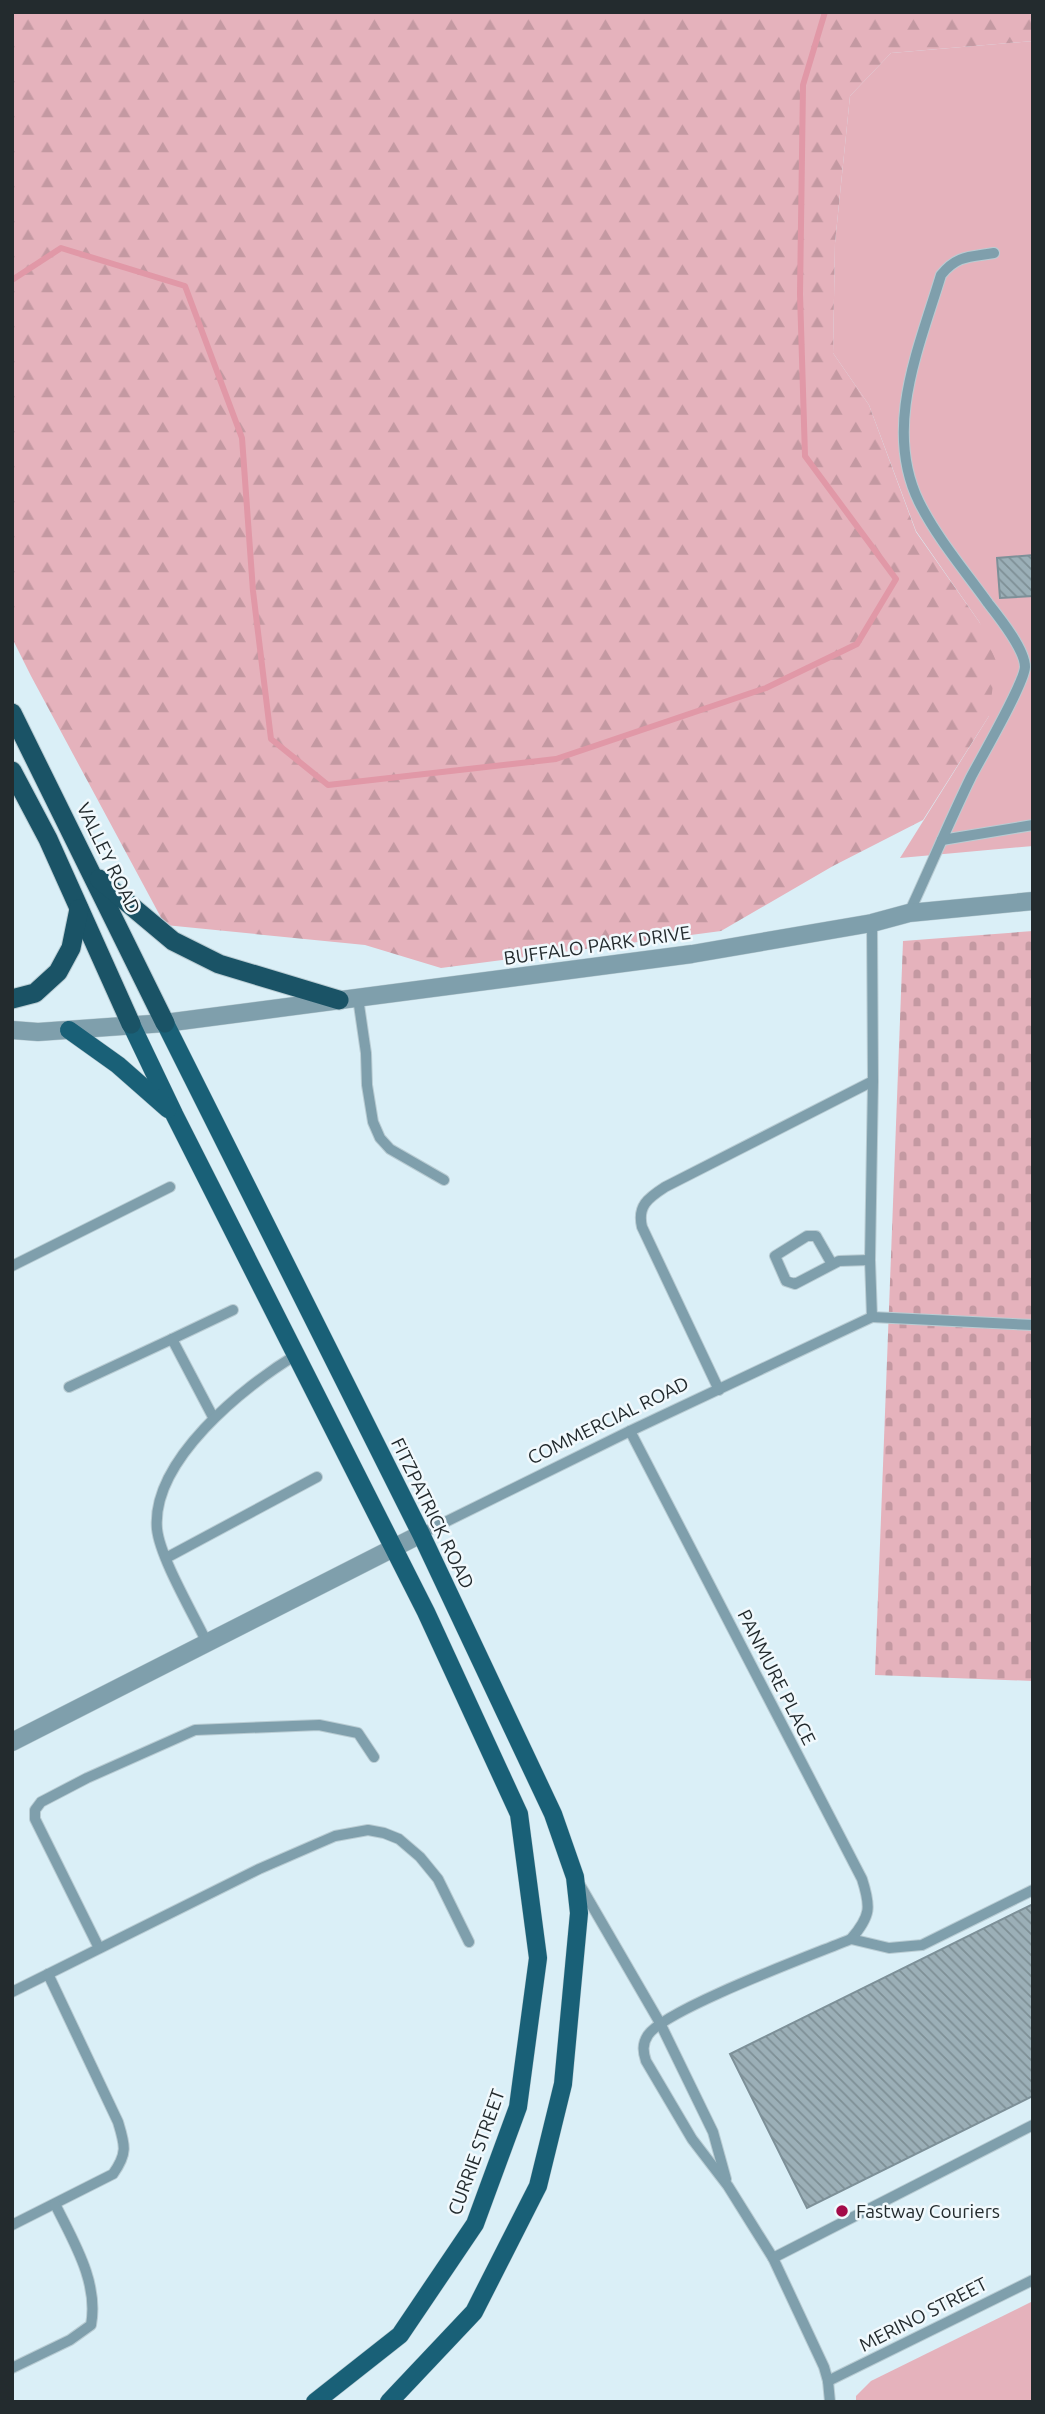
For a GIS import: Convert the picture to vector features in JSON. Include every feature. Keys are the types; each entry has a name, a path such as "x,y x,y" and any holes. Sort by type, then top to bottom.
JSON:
{"highway":[{"name":"VALLEY ROAD","path":"12,713 165,1023"},
{"path":"12,771 48,839 131,1024"},
{"path":"90,871 173,940 219,964 348,999"},
{"path":"12,999 35,993 58,972 71,948 79,909"}],"main road":[{"name":"FITZPATRICK ROAD","path":"165,1023 421,1534 553,1814 575,1877"},
{"path":"131,1024 393,1548"},
{"path":"69,1030 118,1065 174,1114"},
{"name":"CURRIE STREET","path":"315,2402 400,2335 475,2224 518,2106 538,1958 519,1814 426,1612 393,1548"},
{"path":"389,2402 474,2312 538,2186 563,2084 579,1913 575,1877"}],"street":[{"name":"BUFFALO PARK DRIVE","path":"12,1030 69,1030 165,1023 692,954 872,923 909,913 1033,901"},
{"name":"COMMERCIAL ROAD","path":"12,1742 421,1534"}],"lane":[{"path":"909,913 1022,677 1027,656 944,543 918,501 906,460 902,422 909,379 941,275 951,262 964,257 994,253"},
{"path":"942,840 1033,825"},
{"path":"872,923 872,1317 1033,1325"},
{"path":"348,999 366,1053 373,1122 380,1138 390,1149 444,1180"},
{"path":"719,1390 642,1227 639,1217 641,1208 647,1199 665,1187 873,1081"},
{"path":"12,1266 170,1187"},
{"path":"832,1264 819,1239 811,1235 775,1256 786,1281 794,1284 843,1260 870,1261"},
{"path":"69,1387 233,1311"},
{"name":"COMMERCIAL ROAD","path":"421,1534 630,1431 872,1317"},
{"path":"172,1339 213,1417"},
{"path":"207,1643 166,1558 157,1530 158,1509 170,1477 213,1417 265,1373 296,1355"},
{"name":"PANMURE PLACE","path":"630,1431 862,1879 869,1902 863,1925 851,1939"},
{"path":"166,1558 317,1477"},
{"path":"99,1948 35,1819 35,1810 41,1802 87,1778 195,1730 319,1725 358,1733 374,1757"},
{"path":"12,1992 259,1869 335,1836 368,1830 399,1839 420,1857 438,1879 469,1942"},
{"name":"FITZPATRICK ROAD","path":"575,1877 660,2023 713,2132 727,2186"},
{"path":"660,2023 700,2002 851,1939 889,1948 922,1945 1033,1889"},
{"path":"12,2225 113,2174 123,2160 125,2146 118,2122 48,1974"},
{"name":"FITZPATRICK ROAD","path":"660,2023 648,2035 643,2049 646,2061 692,2139 727,2186 773,2258 808,2330 828,2381 830,2402"},
{"path":"773,2258 1033,2125"},
{"path":"12,2368 70,2340 91,2325 94,2311 93,2291 76,2246 55,2204"},
{"name":"MERINO STREET","path":"828,2381 1033,2280"}],"green space":[{"path":"12,12 1033,12 1033,41 891,53 850,96 835,243 833,353 869,405 916,532 980,623 996,661 989,716 923,820 833,866 721,931 441,968 365,945 165,925 12,638"},
{"path":"1033,41 1033,846 900,858 989,716 980,623 916,531 869,405 833,353 835,243 850,96 891,53"},
{"path":"1033,931 1033,1681 875,1675 903,941"},
{"path":"1033,2301 1033,2402 856,2402 856,2396 871,2381"}],"building":[{"path":"1033,555 1033,596 1000,598 997,558"},
{"path":"1033,1904 1033,2096 807,2208 730,2054"}],"waterway":[{"path":"12,280 61,248 185,286 242,438 253,591 271,739 328,785 556,759 766,688 857,644 896,579 805,456 800,294 803,85 825,12"}],"place":[{"name":"Fastway Couriers","path":"842,2211"}]}
